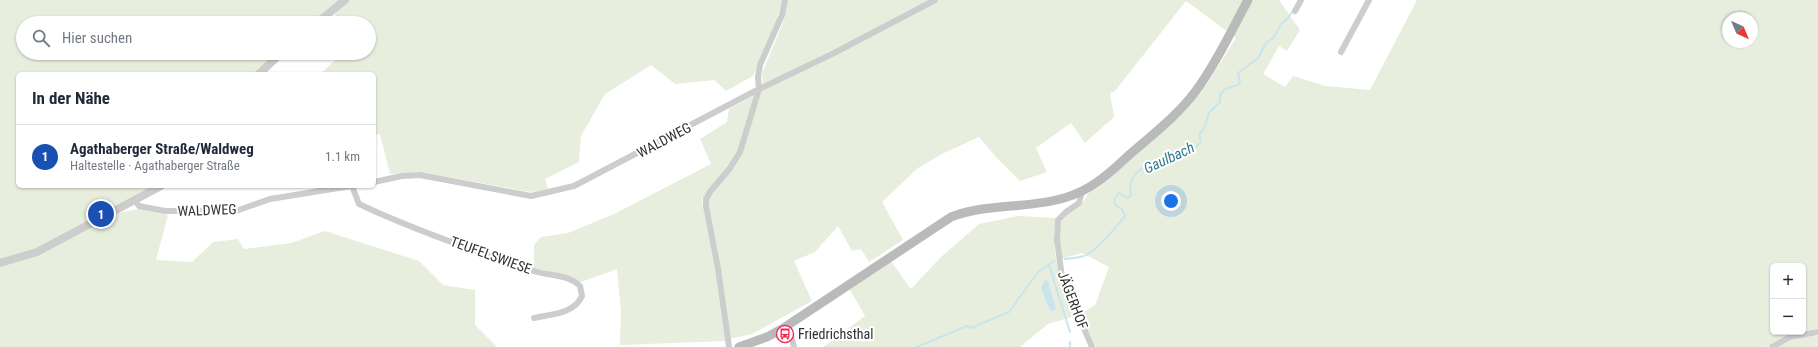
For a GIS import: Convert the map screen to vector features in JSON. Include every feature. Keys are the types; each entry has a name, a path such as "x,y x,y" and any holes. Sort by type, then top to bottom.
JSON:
{"main road":[{"path":"739,347 767,338 950,217 978,210 1052,201 1082,192 1113,169 1180,110 1205,78 1248,0"}],"street":[{"path":"326,16 345,0"},
{"path":"729,347 706,199 730,168 740,152 759,89 758,77 760,65 782,15 785,0"},
{"name":"WALDWEG","path":"376,182 402,176 420,175 531,196 546,194 574,186 759,89 935,0"},
{"path":"1295,11 1301,0"},
{"path":"1341,52 1369,0"},
{"path":"261,72 274,60"},
{"path":"0,263 37,252 158,188"},
{"name":"WALDWEG","path":"135,201 139,206 165,211 236,211 270,199 339,188"},
{"name":"TEUFELSWIESE","path":"353,188 359,204 387,217 544,275 572,280 580,286 582,296 575,307 569,310 534,318"},
{"name":"JÄGERHOF","path":"1082,192 1078,203 1058,220 1057,240 1062,277 1092,347"},
{"path":"788,325 794,347"},
{"path":"1772,347 1790,337 1818,332"}],"green space":[{"path":"0,0 340,0 321,16 16,16 16,60 269,60 256,72 16,72 16,188 151,188 37,249 0,261"},
{"path":"348,0 782,0 775,26 753,76 726,91 714,80 675,84 651,65 605,94 581,136 579,162 545,179 548,190 530,192 426,173 390,174 380,134 376,135 376,72 322,72 335,60 376,60 376,16 336,16 334,12"},
{"path":"787,0 929,0 884,25 763,84 762,74 783,22"},
{"path":"940,0 1279,0 1300,30 1287,51 1279,46 1263,74 1285,87 1293,76 1325,86 1370,90 1417,0 1818,0 1818,329 1806,331 1806,263 1770,263 1770,335 1788,335 1766,347 1096,347 1081,314 1095,305 1109,267 1082,253 1061,259 1059,242 1060,224 1067,215 1082,204 1088,193 1187,109 1209,81 1236,38 1186,1 1115,91 1110,93 1114,117 1085,143 1071,123 1036,148 1047,172 1020,181 979,137 942,154 918,168 882,202 903,240 869,262 861,249 852,251 838,226 815,252 794,261 812,301 752,334 730,339 708,203 709,198 732,169 761,91"},
{"path":"755,95 738,151 729,166 702,200 715,270 725,341 620,345 621,312 617,269 581,282 568,276 534,268 534,245 541,237 568,233 614,214 711,164 700,139 727,122 729,109"},
{"path":"139,209 168,215 156,260 192,262 213,242 238,239 244,249 291,243 325,231 419,261 443,285 475,290 475,325 497,347 0,347 0,266 117,213"},
{"path":"1018,216 1056,218 1054,243 1058,268 1075,316 1048,324 1021,347 823,347 865,316 849,288 890,260 911,289 940,258 979,224"},
{"path":"1818,336 1818,347 1778,347 1791,340"}],"water":[{"path":"1045,280 1048,281 1056,309 1053,311 1050,310 1041,288"}],"waterway":[{"name":"Gaulbach","path":"1065,259 1082,257 1089,253 1095,249 1117,226 1125,216 1122,209 1115,205 1114,199 1119,193 1127,198 1131,196 1130,184 1134,176 1141,169 1179,153 1186,146 1196,147 1201,142 1199,134 1204,129 1209,113 1220,102 1220,95 1225,89 1240,83 1238,73 1258,58 1266,43 1273,38 1282,23 1292,12"},
{"name":"Gaulbach","path":"917,347 967,326 971,328 1009,312 1038,272 1054,261"},
{"path":"1049,265 1070,332"},
{"path":"1070,342 1070,347"}],"place":[{"name":"Agathaberger Straße/Waldweg","path":"101,214"},
{"name":"Friedrichsthal","path":"785,334"}]}
